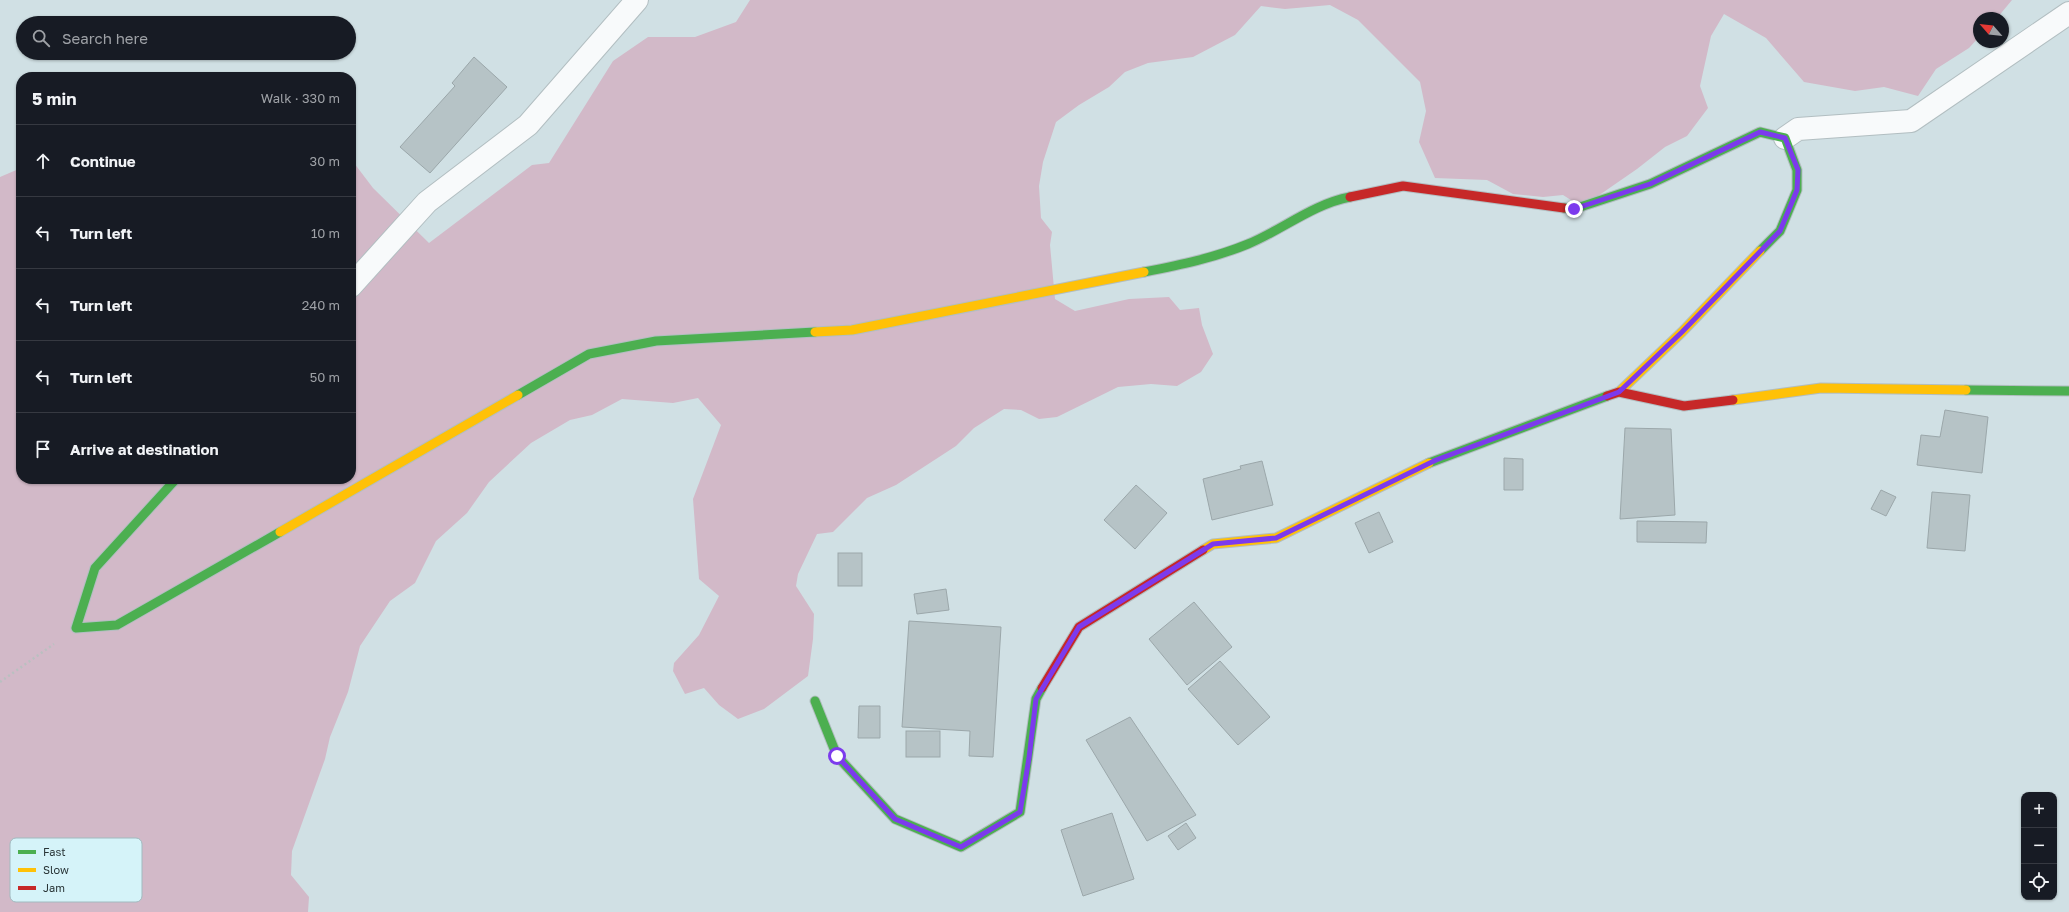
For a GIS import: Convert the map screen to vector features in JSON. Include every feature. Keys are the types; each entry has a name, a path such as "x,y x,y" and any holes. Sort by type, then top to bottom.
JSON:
{"street":[{"path":"356,280 427,202 528,125 637,0"},
{"path":"1785,138 1798,128 1911,121 2069,13"},
{"path":"171,484 95,568 76,628 117,625 589,354 656,342 852,330 1199,261 1248,244 1334,200 1403,186 1574,209 1650,184 1760,132 1785,138"},
{"path":"815,701 837,756 895,819 961,847 1020,812 1029,758 1036,699 1079,627 1213,544 1276,538 1436,460 1619,392 1682,332 1780,231 1797,190 1798,170 1785,138"},
{"path":"1619,392 1684,406 1821,388 2069,391"}],"path":[{"path":"0,682 76,628"}],"shaded area":[{"path":"750,0 2012,0 2002,12 1973,12 1973,44 1969,48 1936,69 1918,96 1884,87 1855,91 1804,82 1766,38 1724,14 1711,36 1700,86 1708,108 1687,136 1665,147 1637,169 1582,207 1563,195 1543,197 1513,194 1487,180 1435,178 1419,142 1426,111 1420,82 1358,20 1330,5 1285,9 1261,6 1235,35 1193,57 1148,63 1125,72 1109,87 1079,105 1056,122 1043,162 1039,186 1041,218 1052,232 1050,245 1055,299 1075,311 1129,299 1169,297 1180,310 1199,308 1202,325 1213,354 1201,372 1177,386 1151,384 1118,387 1057,417 1039,419 1021,410 1004,409 974,428 956,446 896,485 867,498 833,532 817,534 798,574 796,586 814,614 813,639 808,676 764,709 738,719 719,705 704,688 685,694 673,671 674,663 699,635 719,596 699,579 693,499 721,425 698,398 673,403 622,399 592,415 570,420 531,443 489,482 467,513 436,541 415,583 390,601 360,646 348,692 330,737 325,759 292,851 291,875 309,897 308,912 0,912 0,177 16,170 16,484 356,484 356,166 373,188 429,243 532,165 549,163 613,61 648,37 695,37 736,22"}],"building":[{"path":"474,57 507,87 430,173 400,147 455,86 452,83"},
{"path":"1945,410 1988,417 1982,473 1917,465 1921,435 1940,437"},
{"path":"1625,428 1671,429 1675,515 1620,519"},
{"path":"1504,458 1523,459 1523,490 1504,490"},
{"path":"1262,461 1273,505 1212,520 1203,479 1241,469 1240,466"},
{"path":"1136,485 1167,513 1135,549 1104,520"},
{"path":"1881,490 1896,497 1886,516 1871,509"},
{"path":"1932,492 1970,495 1965,551 1927,548"},
{"path":"1379,512 1393,542 1369,553 1355,523"},
{"path":"1637,521 1707,522 1706,543 1637,542"},
{"path":"838,553 862,553 862,586 838,586"},
{"path":"946,589 949,610 917,614 914,594"},
{"path":"1194,602 1232,647 1187,685 1149,639"},
{"path":"909,621 1001,627 993,757 969,756 970,731 902,727"},
{"path":"1220,661 1270,717 1238,745 1188,689"},
{"path":"859,706 880,706 880,738 858,738"},
{"path":"1130,717 1196,815 1147,841 1086,740"},
{"path":"906,731 940,731 940,757 906,757"},
{"path":"1112,813 1134,879 1083,896 1061,830"},
{"path":"1186,823 1196,838 1178,850 1168,836"}],"traffic: fast":[{"path":"1564,208 1574,209 1650,184 1760,132 1785,138 1797,170 1797,190 1780,231 1760,251"},
{"path":"1144,272 1197,261 1235,249 1261,238 1323,205 1350,197"},
{"path":"518,395 589,354 656,341 815,332"},
{"path":"1966,390 2069,391"},
{"path":"1429,463 1607,396"},
{"path":"171,484 95,568 76,628 117,625 280,532"},
{"path":"815,701 837,756 895,819 961,847 1020,812 1036,699 1042,688"}],"traffic: slow":[{"path":"1619,392 1682,332 1760,251"},
{"path":"815,332 852,330 1144,272"},
{"path":"1733,400 1821,388 1966,390"},
{"path":"280,532 518,395"},
{"path":"1203,550 1213,544 1276,538 1429,463"}],"traffic: jam":[{"path":"1350,197 1403,186 1564,208"},
{"path":"1607,396 1619,392 1684,406 1733,400"},
{"path":"1042,688 1079,627 1203,550"}],"route":[{"path":"837,756 895,819 961,847 1020,812 1029,758 1036,699 1079,627 1213,544 1276,538 1436,460 1619,392 1682,332 1780,231 1797,190 1798,170 1785,138 1760,132 1650,184 1574,209"}]}
